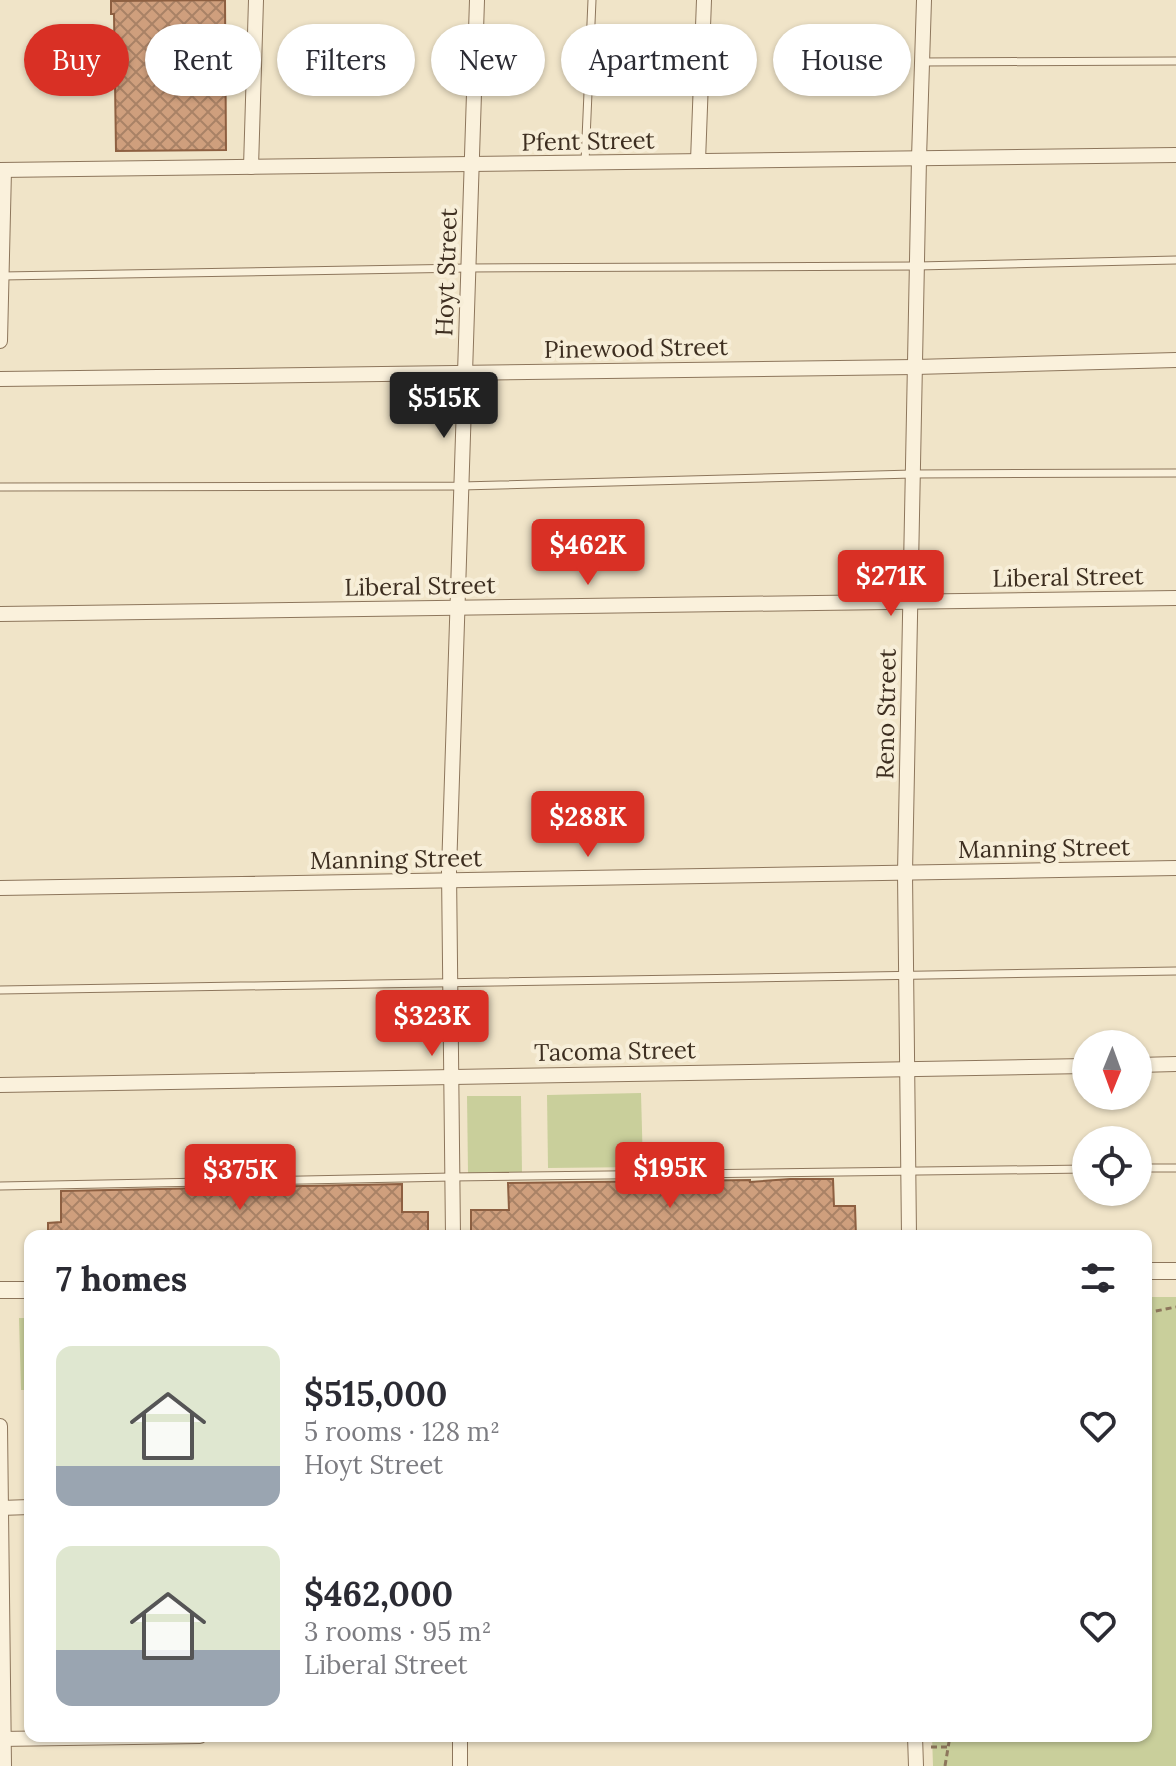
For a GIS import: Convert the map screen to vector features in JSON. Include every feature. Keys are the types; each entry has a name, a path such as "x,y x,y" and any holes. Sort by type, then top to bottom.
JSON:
{"street":[{"path":"251,167 256,0"},
{"name":"Hoyt Street","path":"453,1230 450,880 477,0"},
{"path":"698,161 704,0"},
{"name":"Reno Street","path":"909,1230 905,873 924,0"},
{"name":"Pfent Street","path":"2,170 1176,155"},
{"path":"0,341 2,170"},
{"name":"Pinewood Street","path":"0,379 915,367 1176,360"},
{"name":"Liberal Street","path":"0,614 1176,598"},
{"name":"Manning Street","path":"0,888 1176,868"},
{"path":"1152,1065 1176,1064"},
{"name":"Tacoma Street","path":"0,1085 1072,1066"},
{"path":"1152,1271 1176,1271"},
{"path":"0,1290 24,1290"},
{"path":"0,1426 4,1766"},
{"path":"0,1508 24,1507"},
{"path":"2,1739 24,1739"},
{"path":"460,1742 460,1766"},
{"path":"915,1742 916,1766"}],"lane":[{"path":"585,163 592,0"},
{"path":"922,62 1176,61"},
{"path":"1,276 468,268 917,266 1176,260"},
{"path":"0,487 461,486 913,474 1176,473"},
{"path":"0,990 1176,971"},
{"path":"1152,1168 1176,1168"},
{"path":"0,1186 1072,1169"}],"path":[{"path":"1152,1312 1176,1307"},
{"path":"945,1766 949,1742"}],"green space":[{"path":"641,1093 643,1167 548,1168 547,1095"},
{"path":"467,1096 521,1096 522,1173 468,1173"},
{"path":"1152,1297 1176,1297 1176,1766 933,1766 932,1742 1152,1742"},
{"path":"19,1318 24,1318 24,1390 21,1390"}],"building":[{"path":"225,0 225,24 145,24 145,96 226,96 226,150 116,151 115,96 129,96 129,24 114,24 111,1"},
{"path":"833,1179 834,1206 855,1206 856,1230 471,1230 471,1210 509,1210 508,1183"},
{"path":"402,1184 402,1212 428,1212 428,1230 48,1230 48,1223 61,1222 61,1191"}]}
